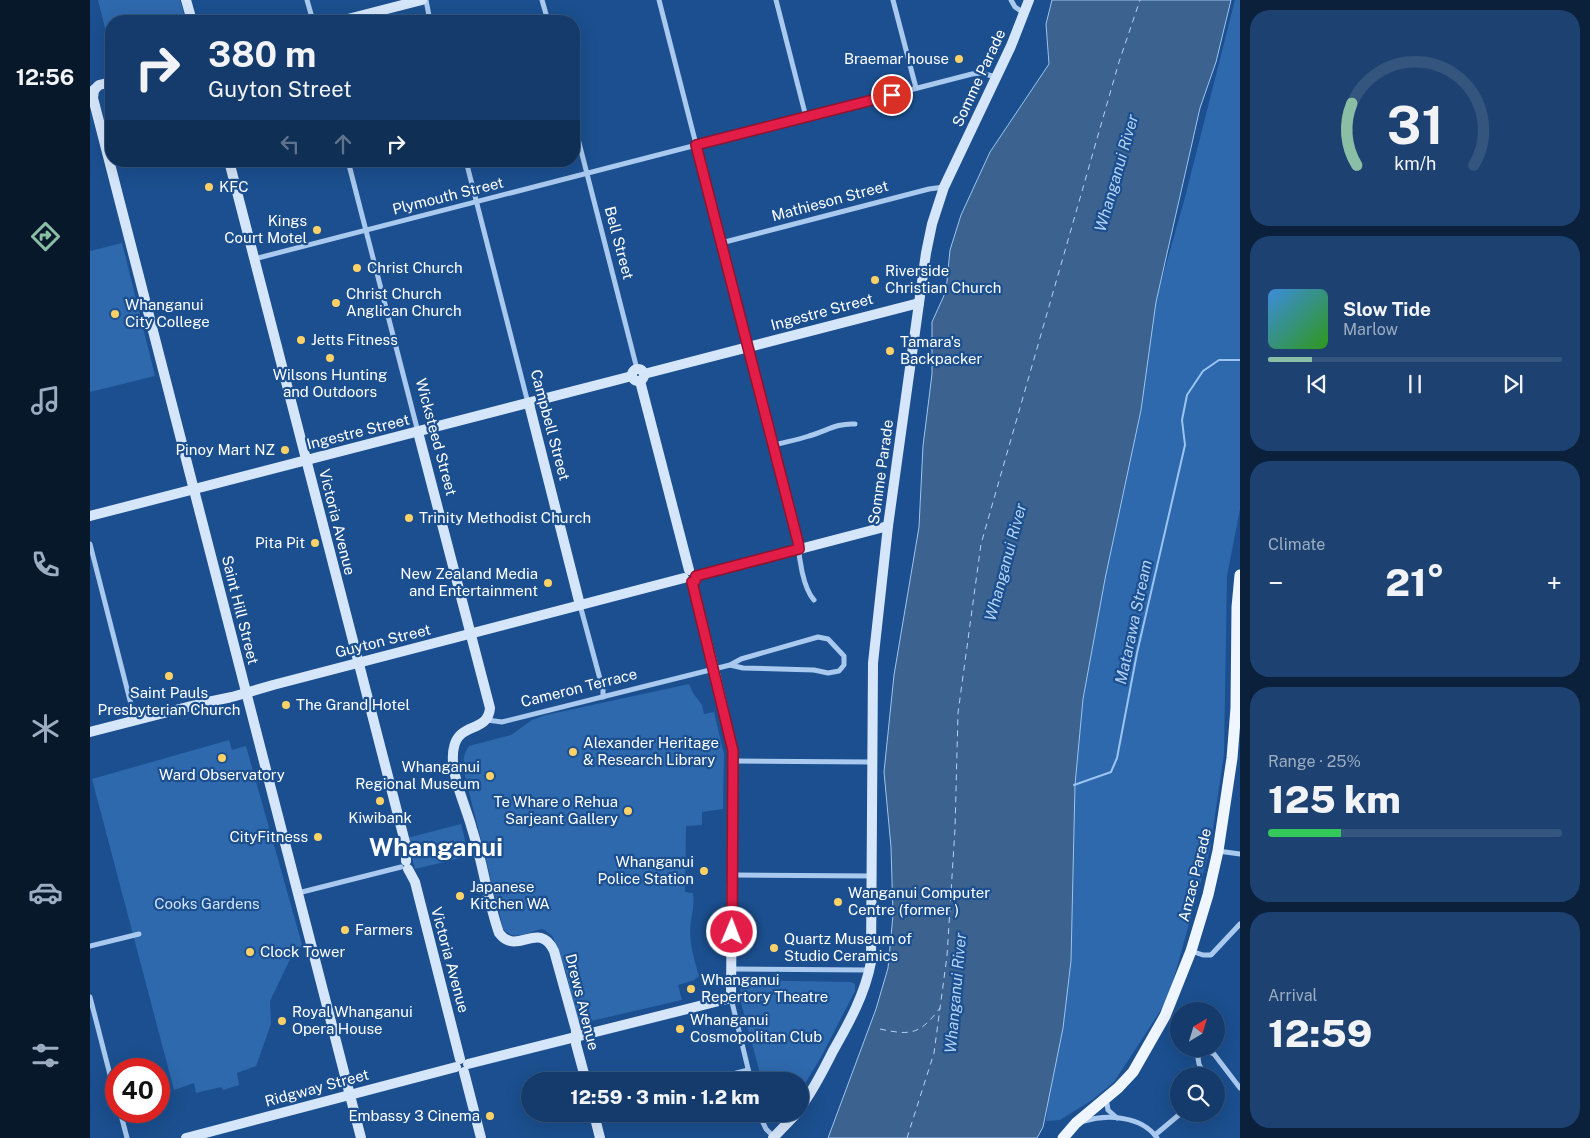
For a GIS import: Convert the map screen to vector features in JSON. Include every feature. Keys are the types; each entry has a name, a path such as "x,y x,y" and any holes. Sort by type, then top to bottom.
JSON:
{"main road":[{"name":"Anzac Parade","path":"1063,1138 1076,1123 1128,1079 1165,1016 1191,951 1208,896 1218,851 1235,728 1237,606 1240,575"}],"street":[{"path":"186,0 190,15"},
{"path":"308,0 312,15"},
{"path":"364,15 424,0 428,15"},
{"path":"542,0 546,15"},
{"path":"659,0 774,445 798,542 799,556 808,592 814,600"},
{"path":"776,0 806,117"},
{"path":"893,0 916,88"},
{"path":"1011,0 1015,7 1025,13"},
{"name":"Somme Parade","path":"809,1093 844,1032 863,991 870,970 872,943 873,663 888,526 929,239 944,187 996,77 1029,0"},
{"name":"Plymouth Street","path":"254,259 972,74 981,73 996,77"},
{"path":"92,89 105,84"},
{"name":"Saint Hill Street","path":"92,89 105,145"},
{"name":"Bell Street","path":"580,148 714,669 734,761 731,998"},
{"name":"Saint Hill Street","path":"111,167 361,1138"},
{"name":"Victoria Avenue","path":"231,167 406,846 405,866 415,882 481,1138"},
{"name":"Wicksteed Street","path":"350,167 490,708 487,720"},
{"name":"Campbell Street","path":"467,167 603,690 603,697"},
{"name":"Mathieson Street","path":"721,243 929,188 944,187"},
{"name":"Ingestre Street","path":"90,516 919,302"},
{"path":"774,445 810,436 832,426 855,424"},
{"name":"Guyton Street","path":"90,732 888,526"},
{"path":"90,544 135,720"},
{"path":"818,637 831,641 844,656 845,663 839,671 828,673 814,670 743,668 730,665 741,659 818,637"},
{"name":"Cameron Terrace","path":"509,941 502,937 497,926 472,828 464,806 453,764 456,740 462,733 481,725 487,720 502,722 730,665"},
{"path":"734,761 872,762"},
{"path":"1218,851 1240,854"},
{"path":"298,894 405,866"},
{"path":"733,875 872,876"},
{"path":"1191,951 1203,955 1211,955 1240,924"},
{"path":"90,946 139,934"},
{"name":"Drews Avenue","path":"509,941 544,938 552,945 576,1030 576,1044 584,1072"},
{"path":"732,969 870,970"},
{"path":"90,997 106,1058"},
{"path":"731,998 748,1070 740,1072"},
{"name":"Ridgway Street","path":"186,1138 731,998"},
{"path":"1200,1067 1198,1058 1201,1053 1207,1051 1214,1054 1224,1067"},
{"path":"1225,1068 1240,1088"},
{"path":"1106,1098 1108,1110 1117,1118"},
{"path":"1076,1123 1099,1117 1117,1118 1143,1126 1156,1137 1172,1122"},
{"path":"596,1122 600,1138"},
{"path":"763,1122 773,1138 788,1122"},
{"path":"123,1123 126,1138"}],"green space":[{"path":"98,0 180,0 184,15 105,15 105,28"},
{"path":"1235,0 1240,0 1240,509 1227,576 1224,754 1210,849 1168,999 1114,1082 1092,1100 1060,1120 1046,1121 1051,1076 1070,974 1075,785 1090,643 1148,328 1184,201"},
{"path":"122,243 155,376 90,392 90,251"},
{"path":"689,684 702,705 704,714 714,712 724,754 723,809 702,812 702,825 686,826 685,892 693,893 690,935 699,976 695,980 678,985 682,1000 578,1024 566,972 553,937 541,929 516,936 511,935 503,928 464,772 465,755 469,746 511,735 532,720 546,715"},
{"name":"Cooks Gardens","path":"229,740 232,750 246,746 303,948 294,951 270,1001 271,1024 256,1066 237,1073 239,1085 223,1090 221,1087 196,1093 194,1083 174,1090 170,1075 170,1058 166,1058 92,779"},
{"path":"461,824 469,856 415,869 407,838"},
{"path":"741,980 851,982 855,984 855,991 809,1077 809,1072 760,1072 740,999"}],"water":[{"name":"Whanganui River","path":"1052,0 1231,0 1216,62 1200,108 1156,302 1141,410 1105,579 1083,699 1075,785 1071,961 1063,1028 1043,1127 1037,1138 828,1138 876,1009 888,968 893,915 891,847 884,772 894,675 919,527 923,446 932,374 932,322 946,291 950,250 961,215 990,152 1049,64 1046,24"}],"waterway":[{"name":"Matarawa Stream","path":"1074,785 1111,772 1117,758 1137,653 1185,445 1182,420 1187,395 1203,371 1219,360 1240,360"}],"ferry route":[{"path":"907,1138 934,1053 947,956 955,829 958,713 981,544 1119,62 1140,0"},
{"path":"880,1029 900,1032 914,1031 927,1023 940,1008"}],"place":[{"name":"Braemar house","path":"959,59"},
{"name":"KFC","path":"209,187"},
{"name":"Kings Court Motel","path":"317,230"},
{"name":"Christ Church","path":"357,268"},
{"name":"Riverside Christian Church","path":"875,280"},
{"name":"Christ Church Anglican Church","path":"336,303"},
{"name":"Whanganui City College","path":"115,314"},
{"name":"Jetts Fitness","path":"301,340"},
{"name":"Tamara's Backpacker","path":"890,351"},
{"name":"Wilsons Hunting and Outdoors","path":"330,358"},
{"name":"Pinoy Mart NZ","path":"285,450"},
{"name":"Trinity Methodist Church","path":"409,518"},
{"name":"Pita Pit","path":"315,543"},
{"name":"New Zealand Media and Entertainment","path":"548,583"},
{"name":"Saint Pauls Presbyterian Church","path":"169,676"},
{"name":"The Grand Hotel","path":"286,705"},
{"name":"Alexander Heritage & Research Library","path":"573,752"},
{"name":"Ward Observatory","path":"222,758"},
{"name":"Whanganui Regional Museum","path":"490,776"},
{"name":"Kiwibank","path":"380,801"},
{"name":"Te Whare o Rehua Sarjeant Gallery","path":"628,811"},
{"name":"CityFitness","path":"318,837"},
{"name":"Whanganui Police Station","path":"704,871"},
{"name":"Japanese Kitchen WA","path":"460,896"},
{"name":"Wanganui Computer Centre (former )","path":"838,902"},
{"name":"Farmers","path":"345,930"},
{"name":"Quartz Museum of Studio Ceramics","path":"774,948"},
{"name":"Clock Tower","path":"250,952"},
{"name":"Whanganui Repertory Theatre","path":"691,989"},
{"name":"Royal Whanganui Opera House","path":"282,1021"},
{"name":"Whanganui Cosmopolitan Club","path":"680,1029"},
{"name":"Embassy 3 Cinema","path":"490,1116"}],"district":[{"name":"Whanganui","path":"436,847"}],"route":[{"path":"732,932 733,751 692,582 695,581 696,576 799,549 696,145 892,95"}]}
